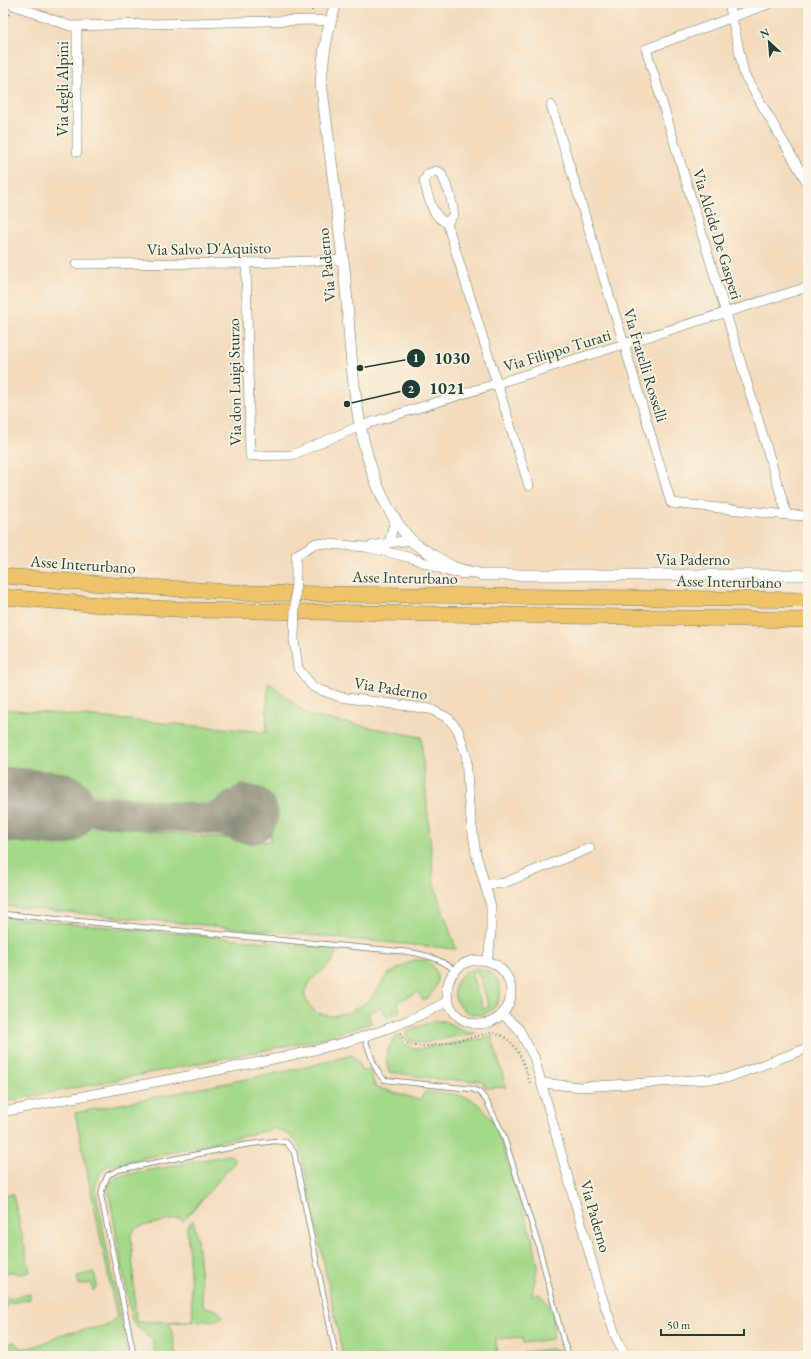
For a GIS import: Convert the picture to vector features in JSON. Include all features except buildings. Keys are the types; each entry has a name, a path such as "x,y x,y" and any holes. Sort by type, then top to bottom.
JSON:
{"highway":[{"name":"Asse Interurbano","path":"3,576 115,585 250,593 808,600"},
{"path":"3,597 114,606 194,610 808,620"}],"street":[{"name":"Via degli Alpini","path":"8,3 70,26 311,20 330,21"},
{"name":"Via Paderno","path":"336,3 330,21 322,64 321,82 343,260 355,400 360,426 375,478 395,519 411,540 454,567 482,575"},
{"path":"729,3 744,74 808,184"},
{"path":"732,17 771,3"},
{"name":"Via Alcide De Gasperi","path":"732,17 646,49 788,515"},
{"name":"Via degli Alpini","path":"77,26 77,152"},
{"name":"Via Fratelli Rosselli","path":"551,105 671,503 808,516"},
{"path":"447,223 454,214 450,194 441,173 436,172 428,174 424,181 425,185 435,214 440,220 447,223 529,486"},
{"name":"Via Salvo D'Aquisto","path":"76,264 246,263 343,260"},
{"name":"Via don Luigi Sturzo","path":"246,263 250,456 292,455 360,426"},
{"name":"Via Filippo Turati","path":"360,426 808,287"},
{"path":"389,543 395,519"},
{"name":"Via Paderno","path":"366,547 411,540"},
{"name":"Via Paderno","path":"486,961 489,952 491,933 491,906 476,854 469,806 466,755 458,730 448,718 430,710 340,697 313,687 298,668 294,639 296,555 316,543 366,547 412,558 450,572 482,575 808,575"},
{"path":"412,558 427,550"},
{"path":"485,885 504,883 590,848"},
{"path":"469,961 486,961 499,966 506,973 510,982 510,1002 498,1018 489,1023 475,1024 466,1022 453,1011 446,994 448,983 460,966 469,961"},
{"path":"3,1112 306,1052 397,1025 433,1009 448,1000"},
{"name":"Via Paderno","path":"502,1014 519,1029 534,1057 601,1294 616,1337 625,1356"},
{"path":"541,1083 580,1087 727,1078 808,1048"}],"lane":[{"path":"3,914 409,952 428,955 446,963 456,970"},
{"path":"364,1036 373,1062 381,1077 385,1080 472,1089 479,1092 486,1100 503,1134 538,1244 568,1356"},
{"path":"134,1356 101,1196 102,1186 108,1174 118,1170 244,1145 275,1141 286,1142 294,1152 336,1356"}],"path":[{"path":"397,1025 405,1041 419,1046 434,1045 491,1032 498,1033 508,1038 516,1048 523,1062 532,1089"}],"green space":[{"path":"268,682 310,716 421,737 434,884 456,949 3,906 3,817 267,842 271,839 272,818 269,799 265,794 250,786 238,787 230,793 222,805 216,806 3,786 3,709 266,732"},
{"path":"3,917 331,948 336,953 331,963 309,983 304,992 307,1003 317,1013 332,1016 350,1012 369,1001 387,975 414,960 427,960 435,971 437,981 433,992 423,1001 418,992 397,1002 400,1011 387,1017 382,1008 368,1013 371,1023 321,1039 3,1102"},
{"path":"479,968 490,973 497,980 500,989 499,998 495,1006 488,1012 480,1015 469,1013 464,1010 458,1004 455,997 455,986 457,981 464,973","holes":["478,971 489,1007 483,1009 471,973"]},
{"path":"433,1021 444,1021 461,1029 475,1033 422,1043 409,1040 405,1032"},
{"path":"398,1035 404,1044 417,1049 492,1037 506,1087 486,1088 482,1081 444,1080 389,1072 386,1056 391,1044"},
{"path":"352,1055 359,1062 361,1071 370,1070 375,1087 420,1100 425,1092 464,1096 480,1106 495,1124 533,1241 538,1265 532,1295 539,1294 547,1303 552,1312 552,1339 523,1343 522,1337 496,1339 497,1356 343,1356 301,1151 291,1136 274,1129 108,1166 100,1173 95,1187 128,1356 3,1356 3,1352 8,1350 6,1344 15,1342 19,1348 28,1348 42,1344 59,1335 109,1325 114,1319 117,1318 75,1113 302,1068"},
{"path":"229,1155 235,1160 234,1163 183,1221 181,1218 137,1227 131,1234 136,1322 193,1321 187,1227 193,1220 197,1238 203,1305 217,1311 222,1315 221,1319 219,1320 170,1323 176,1356 156,1356 152,1340 134,1324 132,1320 108,1188 112,1180 120,1176"},
{"path":"13,1194 30,1272 20,1274 12,1272 3,1274 3,1196"},
{"path":"94,1272 97,1286 93,1291 91,1283 79,1285 77,1276"},
{"path":"3,1291 6,1299 30,1294 30,1299 6,1304 7,1308 3,1309"},
{"path":"550,1349 561,1350 563,1356 525,1356 524,1352"}],"taxiway":[{"path":"58,809 210,819 250,829 254,829 258,826 264,815 262,808 257,802 245,799 222,814 210,819"}],"runway":[{"path":"3,804 58,809"}],"place":[{"name":"1030","path":"360,368"},
{"name":"1021","path":"347,404"}]}
